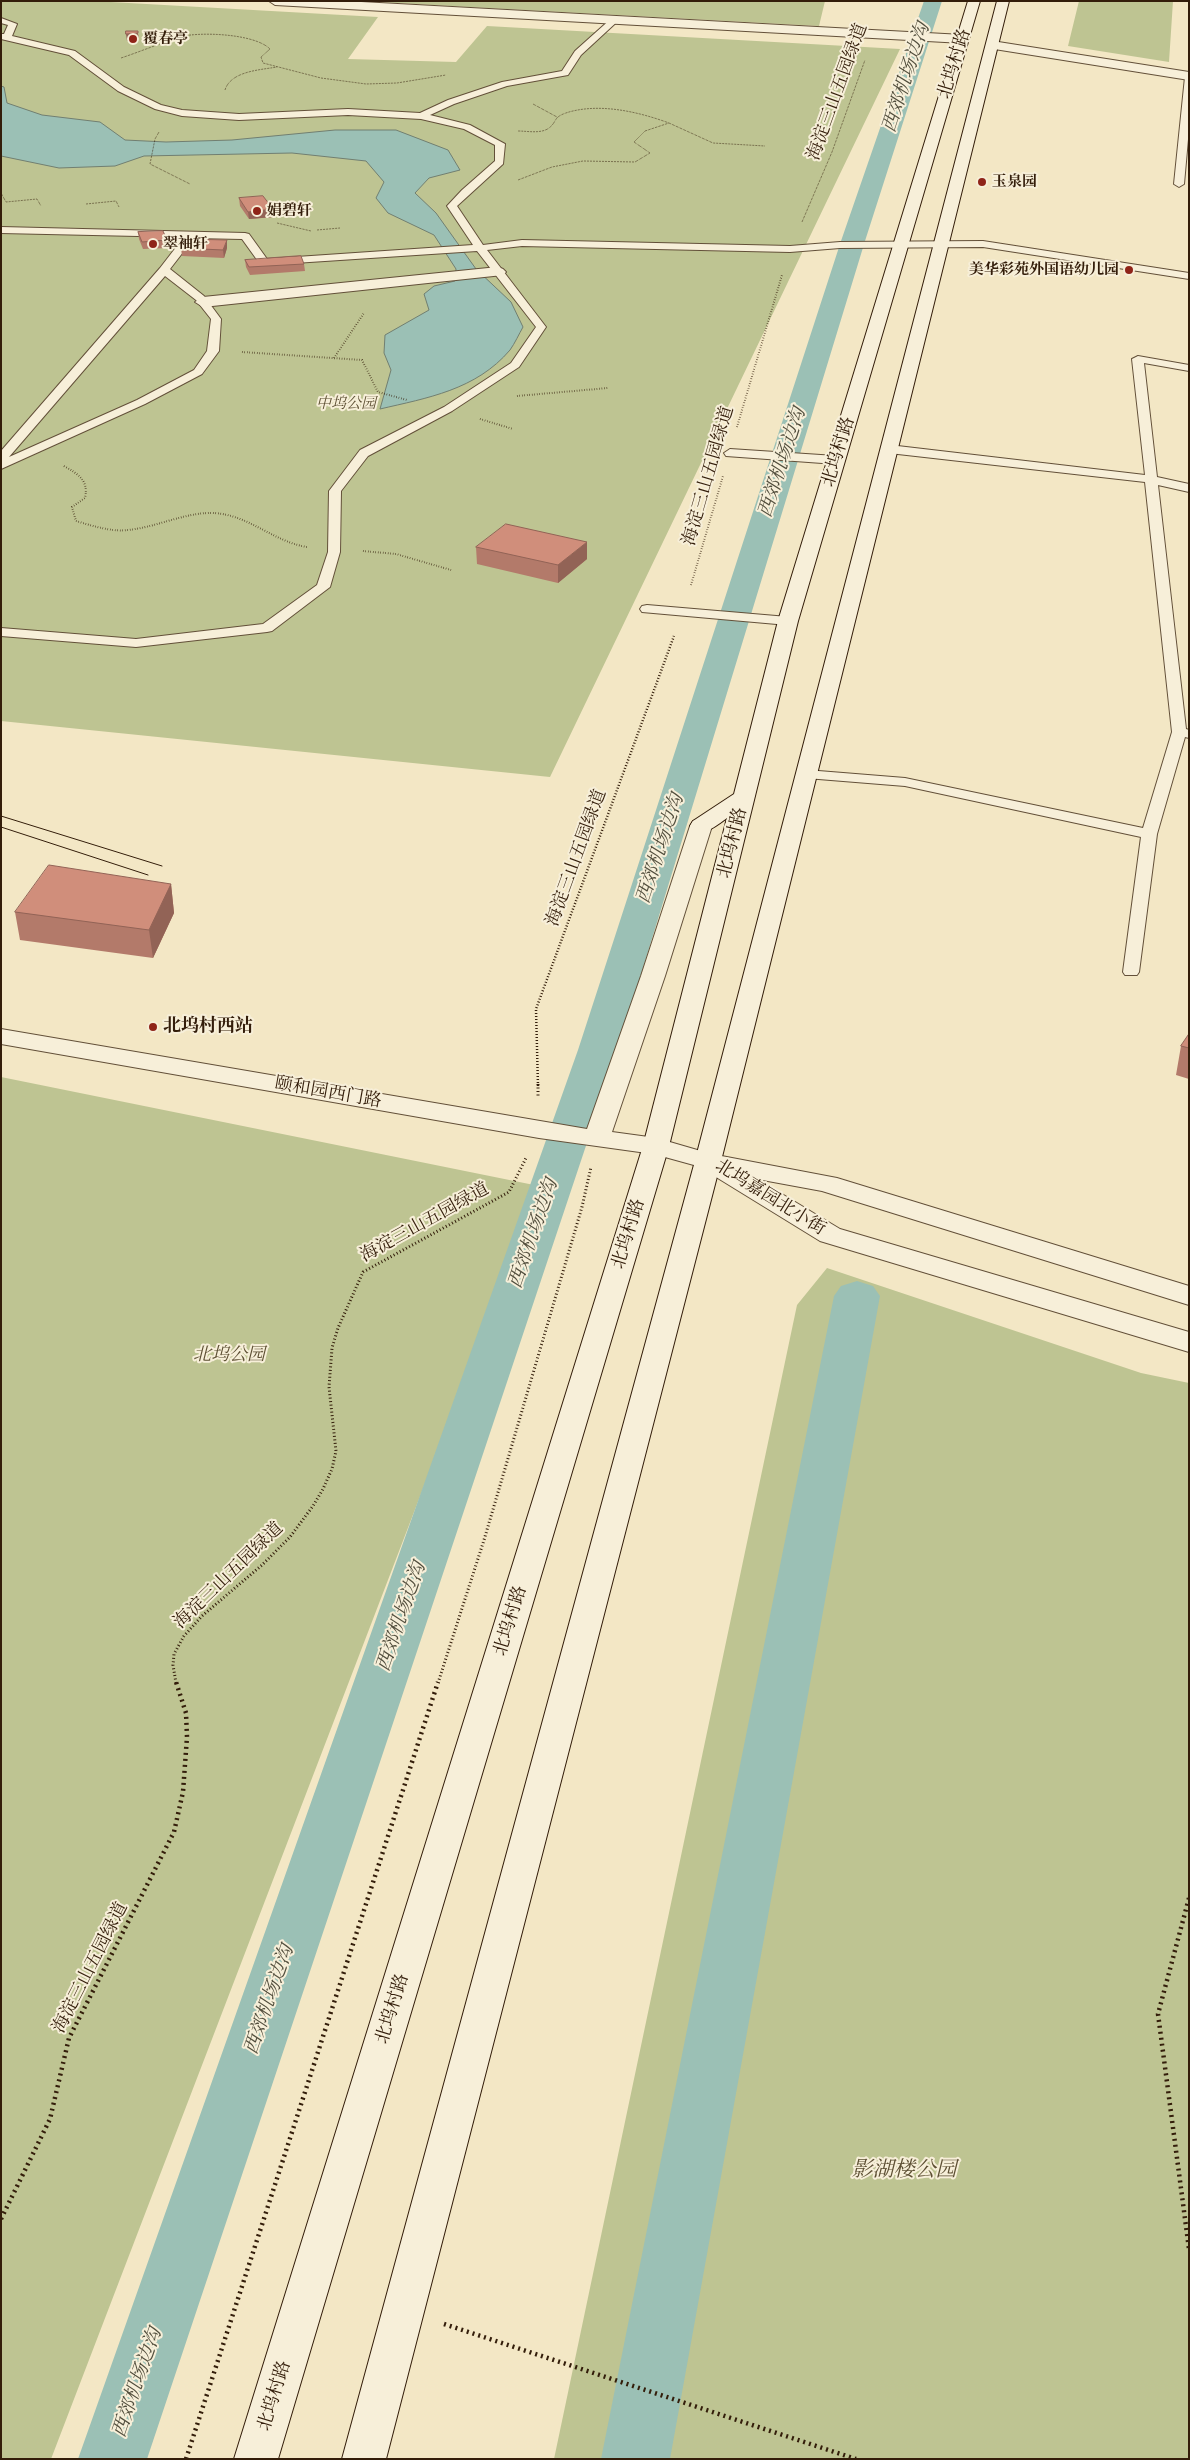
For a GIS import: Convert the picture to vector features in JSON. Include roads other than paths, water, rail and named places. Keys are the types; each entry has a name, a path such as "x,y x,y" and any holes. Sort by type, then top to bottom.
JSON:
{"main road":[{"path":"275,1 405,5 616,19 874,32 963,39"},
{"name":"北坞村路","path":"256,2459 656,1146 788,621 974,1"},
{"name":"北坞村路","path":"364,2459 708,1161 1003,1"},
{"path":"992,45 1189,77"},
{"path":"203,302 498,272"},
{"name":"北坞村路","path":"597,1138 613,1086 653,976 700,826 744,797"},
{"name":"颐和园西门路","path":"1,1036 539,1130 656,1146 708,1161"},
{"name":"北坞嘉园北小街","path":"708,1161 827,1184 1189,1296"},
{"name":"北坞嘉园北小街","path":"708,1161 830,1235 1189,1342"}],"lane":[{"path":"421,116 451,102 512,82 565,74 578,52 616,19"},
{"path":"1,20 13,24 4,37 72,53 121,89 158,107 182,114 239,117 348,112 421,116 467,127 500,144 500,162 465,192 452,206 480,248 541,327 515,365 461,401 364,453 335,491 334,549 323,587 267,628 136,643 1,632"},
{"path":"1179,184 1189,77"},
{"path":"1,230 245,236 264,262 480,248 522,243 790,249 840,245 983,244 1189,276"},
{"path":"1,459 192,235"},
{"path":"1,465 141,402 198,372 214,351 216,319 203,302 164,270"},
{"path":"1131,972 1149,834 1184,733 1149,479 1138,359 1189,368"},
{"path":"889,449 1149,479 1189,488"},
{"path":"730,453 836,460"},
{"path":"647,610 788,621"},
{"path":"806,774 905,782 1149,834"}],"water":[{"path":"1,86 4,87 7,103 42,115 100,122 125,140 166,142 232,140 335,130 396,130 448,150 460,170 429,178 415,193 436,213 476,269 511,302 523,327 510,350 497,364 482,375 433,396 380,409 391,370 384,353 385,335 429,310 424,294 434,286 455,281 456,269 434,235 388,213 376,198 384,182 366,161 292,153 144,156 115,166 59,168 1,156"}],"waterway":[{"name":"西郊机场边沟","path":"112,2459 598,1050 853,241 933,1"},
{"path":"635,2459 857,1296"}],"tram line":[{"path":"1,816 162,866"},
{"path":"1,827 148,875"}],"place":[{"name":"覆春亭","path":"133,39"},
{"name":"玉泉园","path":"982,182"},
{"name":"娟碧轩","path":"257,211"},
{"name":"翠袖轩","path":"153,244"},
{"name":"美华彩苑外国语幼儿园","path":"1129,270"},
{"name":"北坞村西站","path":"153,1027"}],"park label":[{"name":"中坞公园","path":"346,404"},
{"name":"北坞公园","path":"229,1356"},
{"name":"影湖楼公园","path":"904,2171"}]}
